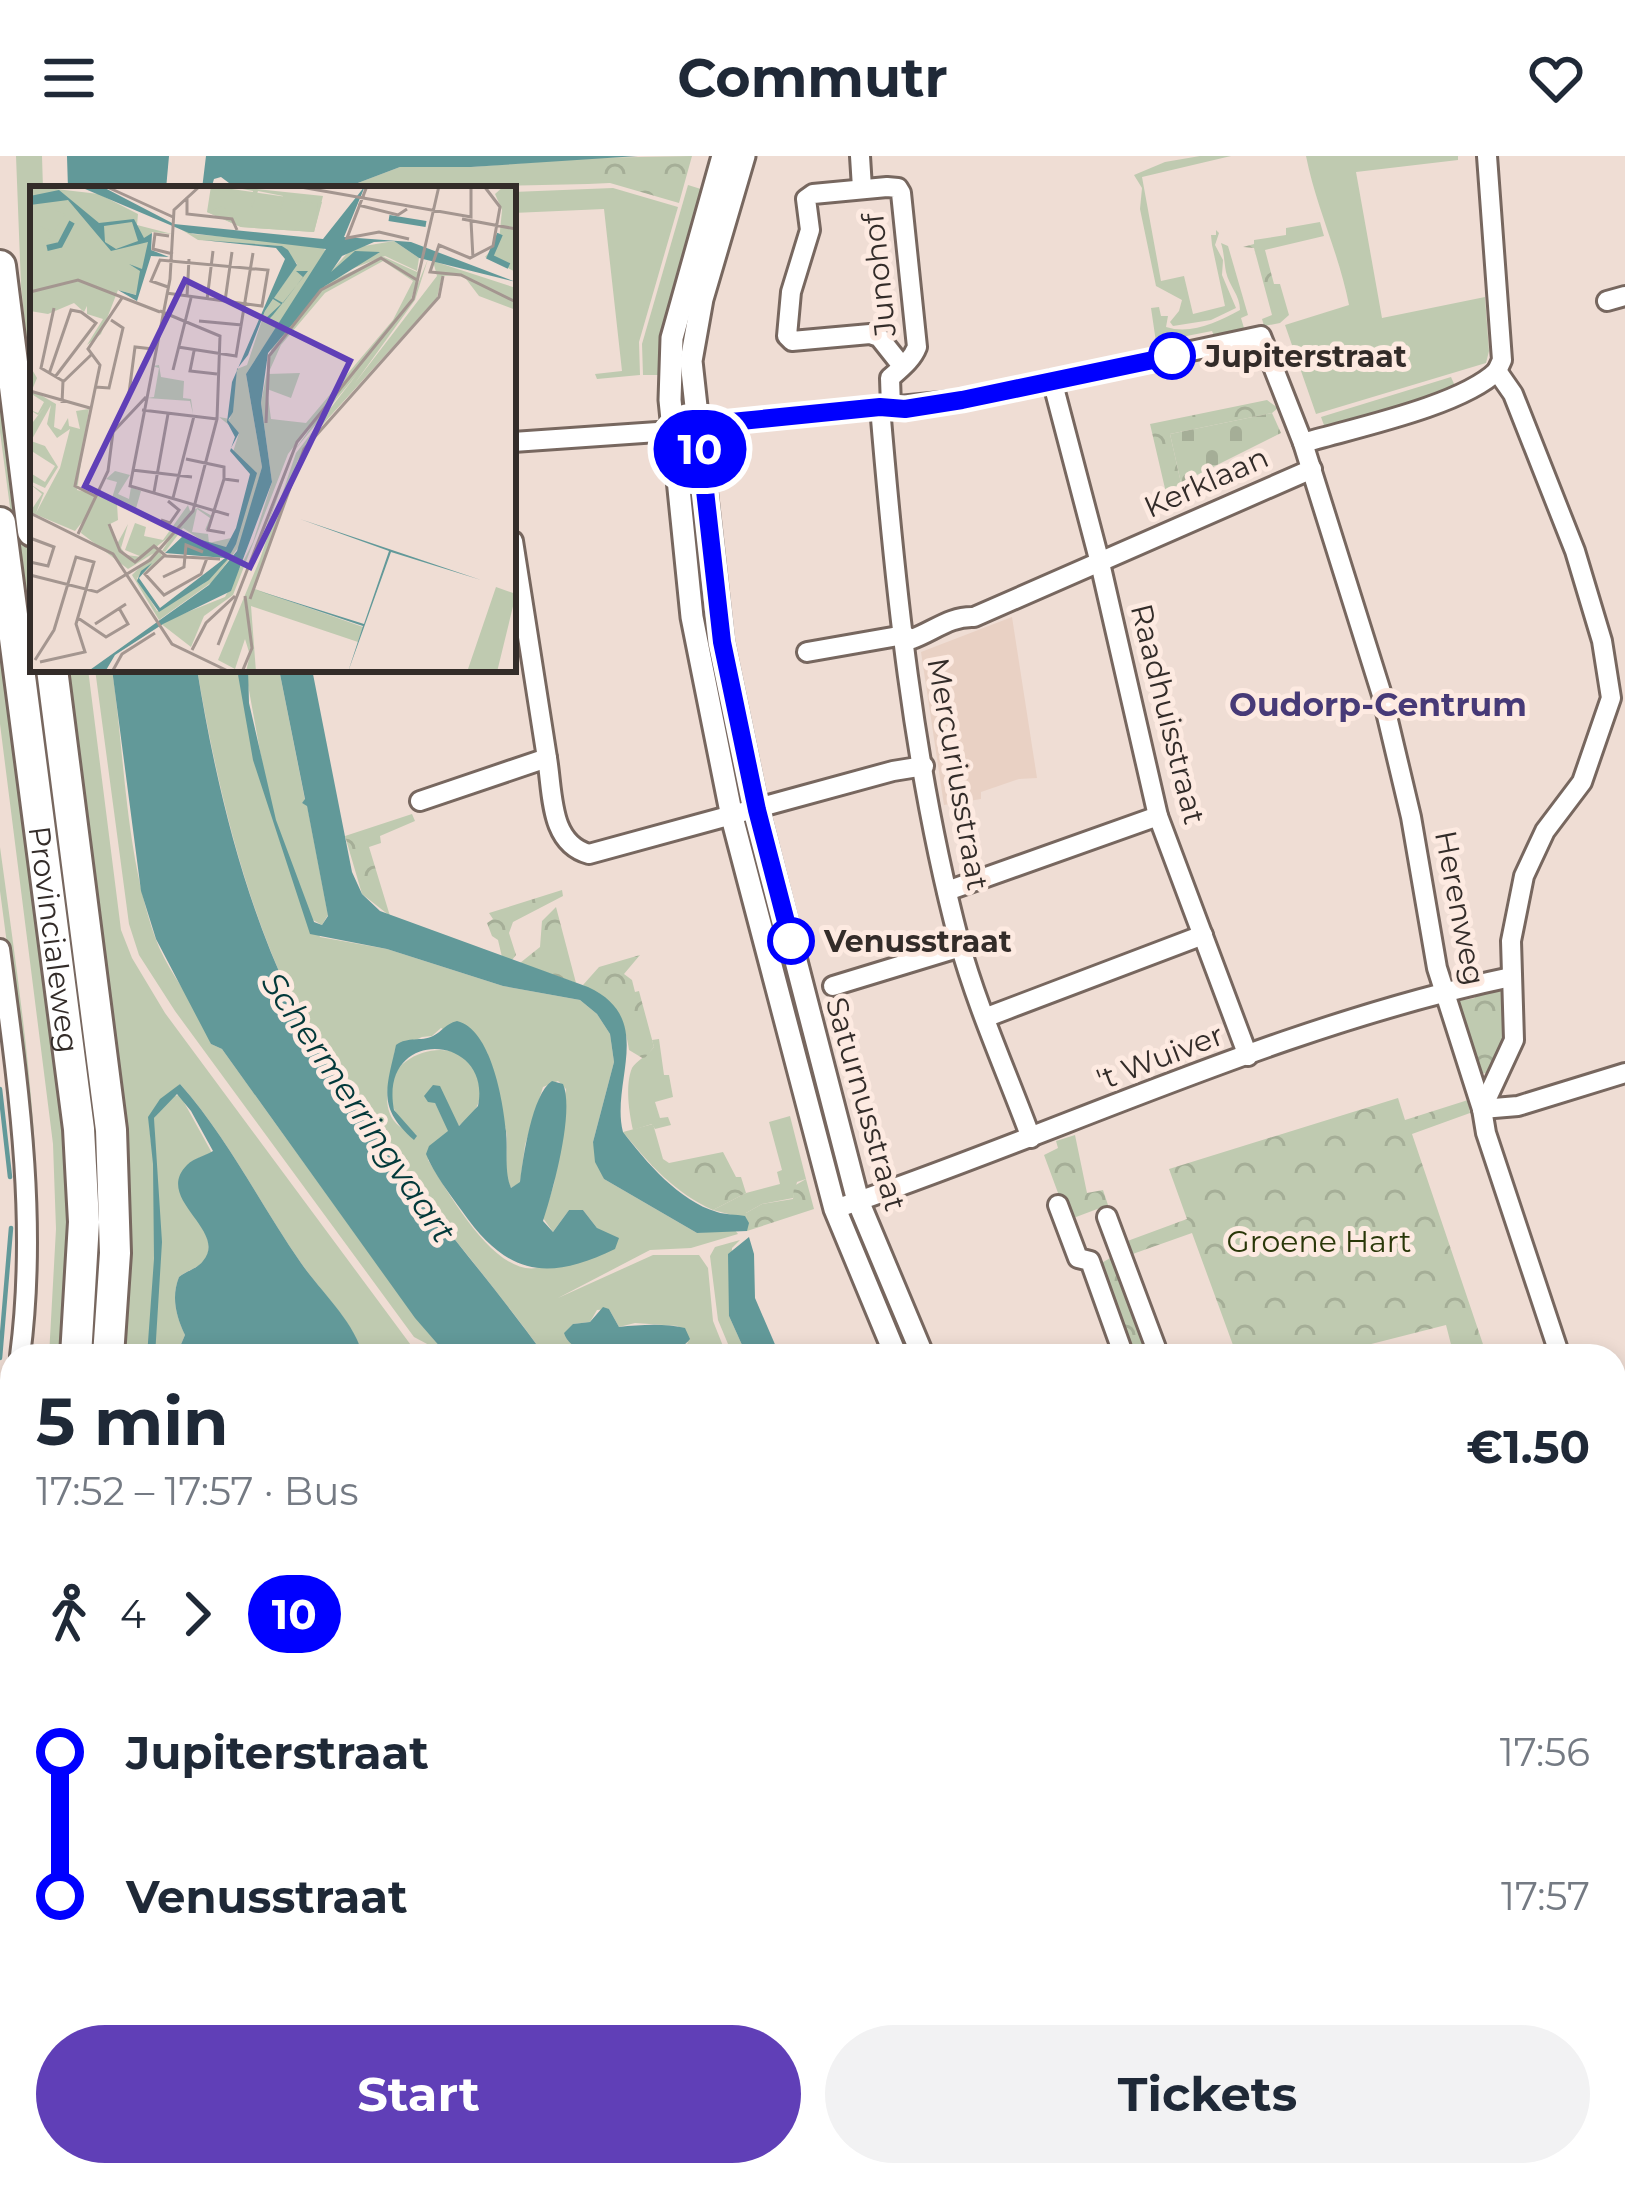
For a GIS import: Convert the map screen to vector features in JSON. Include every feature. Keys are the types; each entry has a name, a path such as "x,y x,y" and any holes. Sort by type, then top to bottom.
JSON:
{"highway":[{"path":"0,266 30,507"},
{"name":"Provincialeweg","path":"0,523 79,1130 84,1222 77,1344"},
{"name":"Provincialeweg","path":"52,672 111,1130 115,1234 109,1344"}],"street":[{"name":"Saturnusstraat","path":"723,156 673,338 672,431 692,617 732,817 835,1209 891,1344"},
{"name":"Saturnusstraat","path":"744,156 694,334 692,375 722,642 757,810 858,1201 918,1344"},
{"path":"860,156 862,188"},
{"path":"1487,156 1502,360 1497,371 1513,394 1575,551 1618,697 1582,782 1545,832 1524,876 1513,915 1514,1040 1483,1109 1518,1106 1625,1073"},
{"name":"Junohof","path":"862,188 898,188 901,193 917,347 902,366 870,334 792,341 787,336 791,292 810,230 806,199 862,188"},
{"name":"Kerklaan","path":"807,652 904,635 912,639 940,624 974,617 1312,469 1261,336 1052,380"},
{"name":"Mercuriusstraat","path":"902,366 890,378 885,407 890,547 924,766 961,947 1031,1138"},
{"name":"Kerklaan","path":"1303,443 1447,400 1487,381 1497,371"},
{"path":"516,442 672,431 962,400 1052,380"},
{"name":"Raadhuisstraat","path":"1052,380 1158,816 1248,1056"},
{"name":"Herenweg","path":"1312,469 1388,717 1444,992 1556,1344"},
{"path":"518,601 560,834 581,852 603,852 924,766"},
{"path":"420,801 547,758"},
{"path":"947,891 1158,816"},
{"path":"987,1017 1204,935"},
{"path":"833,986 961,947"},
{"path":"0,949 22,1109 28,1198 21,1344"},
{"name":"'t Wuiver","path":"835,1209 1248,1056 1444,992 1511,977"},
{"path":"1058,1205 1078,1258 1090,1261 1120,1344"},
{"path":"1107,1216 1155,1344"}],"shaded area":[{"path":"1012,617 1037,778 981,792 981,799 944,805 921,652"}],"green space":[{"path":"16,156 42,156 43,186 30,186 30,372"},
{"path":"692,156 679,203 610,183 588,184 588,158"},
{"path":"1231,156 1142,177 1161,281 1184,276 1193,314 1225,306 1212,245 1216,230 1222,275 1236,308 1211,320 1173,326 1170,322 1182,300 1156,286 1140,209 1142,188 1134,175 1165,162"},
{"path":"1306,156 1458,156 1458,160 1356,172 1382,318 1485,297 1486,363 1316,414 1285,325 1349,305"},
{"path":"588,158 588,184 350,186 400,167"},
{"path":"688,185 704,190 660,375 643,375 642,344"},
{"path":"613,188 678,207 639,342 640,375 597,379 595,374 622,371 604,209 516,213 516,192"},
{"path":"1320,222 1324,236 1265,250 1289,315 1280,323 1264,326 1262,319 1272,315 1254,248 1243,247 1254,240 1286,235 1286,228"},
{"path":"1221,243 1228,246 1248,315 1241,318 1244,328 1251,329 1156,342 1151,308 1159,307 1161,316 1168,316 1166,327 1185,329 1214,323 1240,310"},
{"path":"0,344 30,569 30,658 0,432"},
{"path":"1451,377 1455,386 1439,394 1325,428 1321,417"},
{"path":"1267,400 1278,408 1272,413 1170,434 1181,483 1190,497 1185,505 1170,510 1150,424"},
{"path":"1272,413 1281,433 1181,483 1170,434"},
{"path":"0,625 60,1067 71,1199 64,1344 50,1344 56,1229 53,1144 0,724"},
{"path":"32,672 44,672 103,1116 100,1344 87,1344 76,1004"},
{"path":"68,672 88,672 121,930 132,958 165,1013 410,1344 359,1344 180,1084 154,1110 152,1148 155,1163 154,1118 173,1096 180,1095 212,1153 196,1159 179,1189 206,1234 208,1252 201,1263 179,1277 175,1292 185,1335 181,1344 124,1344 129,1146"},
{"path":"95,672 112,672 137,871 161,951 211,1044 222,1049 438,1344 414,1337 175,1011 139,955 129,924"},
{"path":"198,672 238,672 266,784 246,674 280,672 302,803 307,805 328,915 322,925 313,920 320,937 387,949 503,986 580,1000 597,1014 610,1034 614,1062 593,1142 604,1179 697,1233 734,1229 738,1234 691,1248 650,1250 558,1298 653,1255 699,1255 708,1268 713,1321 722,1344 686,1344 678,1326 635,1323 619,1327 609,1309 597,1310 590,1322 573,1324 574,1344 536,1344 376,1137 316,1045 258,917 222,794","holes":["441,1028 487,1052 507,1135 506,1177 511,1188 520,1183 525,1145 543,1087 558,1081 566,1089 554,1184 543,1218 553,1232 569,1210 583,1210 597,1228 541,1267 524,1268 491,1247 428,1160 449,1131 435,1103 443,1098 458,1126 478,1105 480,1088 472,1065 456,1053 435,1050 415,1056 398,1069 390,1087 394,1110 416,1135 393,1120 389,1110 388,1087 395,1050"]},
{"path":"412,814 415,821 380,836 381,843 369,847 390,916 362,894 345,836"},
{"path":"0,847 36,1164 33,1344 26,1344 23,1065 0,891"},
{"path":"562,890 563,896 513,922 509,933 516,955 512,960 502,957 487,923 493,919 489,913"},
{"path":"556,907 576,983 520,963 540,947 542,921"},
{"path":"640,955 624,974 632,980 635,992 639,991 654,1047 644,1059 629,1050 615,1012 583,985 599,967"},
{"path":"1501,987 1508,1038 1494,1070 1479,1075 1456,1001 1462,993 1465,1000 1475,998 1474,990"},
{"path":"659,1039 673,1097 655,1102 660,1118 668,1117 671,1125 633,1130 630,1075 654,1047 652,1040"},
{"name":"Groene Hart","path":"1398,1098 1405,1120 1468,1100 1470,1113 1412,1134 1483,1344 1451,1344 1446,1325 1371,1344 1233,1344 1192,1233 1127,1256 1122,1243 1187,1219 1169,1169"},
{"path":"790,1116 806,1179 797,1182 793,1198 762,1204 746,1213 747,1219 713,1210 746,1193 780,1184 777,1172 782,1170 769,1122"},
{"path":"653,1124 663,1159 669,1163 723,1152 746,1193 713,1210 687,1195 623,1132"},
{"path":"1075,1135 1087,1193 1103,1190 1108,1205 1068,1220 1044,1155 1058,1148 1056,1141"},
{"path":"806,1179 814,1209 747,1231 746,1213 762,1204 793,1199 794,1186"},
{"path":"740,1240 732,1248 729,1316 742,1344 728,1344 718,1320 710,1256 715,1247"},
{"path":"1116,1259 1148,1344 1127,1344 1098,1265"}],"water":[{"path":"67,156 169,156 166,186 68,186"},
{"path":"206,156 638,156 400,167 350,186 233,186 221,177 212,186 202,186"},
{"path":"112,672 198,672 232,836 290,996 344,1092 536,1344 438,1344 222,1049 211,1044 156,939 141,891"},
{"path":"238,672 248,672 249,703 276,820 314,922 322,925 328,916 280,672 313,672 352,872 362,894 380,911 588,987 609,1000 626,1034 623,1132 677,1190 703,1207 745,1216 747,1231 697,1233 604,1179 595,1162 593,1142 614,1062 610,1034 580,1000 503,986 387,949 310,934 253,760"},
{"path":"457,1021 479,1037 493,1067 511,1188 520,1182 539,1099 552,1081 563,1084 564,1133 543,1221 553,1232 569,1210 583,1210 597,1228 619,1238 615,1249 547,1269 511,1260 478,1232 426,1154 448,1131 435,1103 424,1096 433,1085 440,1086 459,1126 478,1106 478,1082 469,1064 454,1053 436,1049 418,1053 402,1064 394,1083 394,1110 417,1136 414,1140 394,1117 387,1096 396,1045 433,1036"},
{"path":"180,1084 359,1344 181,1344 185,1335 176,1306 177,1284 179,1277 201,1264 208,1249 207,1238 179,1190 179,1178 190,1163 213,1151 177,1094 154,1118 162,1242 156,1344 148,1344 154,1259 148,1117 160,1099"},
{"path":"749,1237 755,1298 775,1344 742,1344 729,1316 728,1254"},
{"path":"603,1307 619,1327 677,1326 685,1328 690,1339 684,1344 571,1344 564,1333 573,1324 590,1322"}],"waterway":[{"path":"0,1089 10,1177"},
{"path":"1,1344 11,1228"}],"bus line":[{"name":"10","path":"791,941 757,810 722,642 698,428 880,407 905,409 1172,356"}],"place":[{"name":"Jupiterstraat","path":"1172,356"},
{"name":"Venusstraat","path":"791,941"}],"district":[{"name":"Oudorp-Centrum","path":"1378,704"}],"water label":[{"name":"Schermerringvaart","path":"359,1107"}]}
